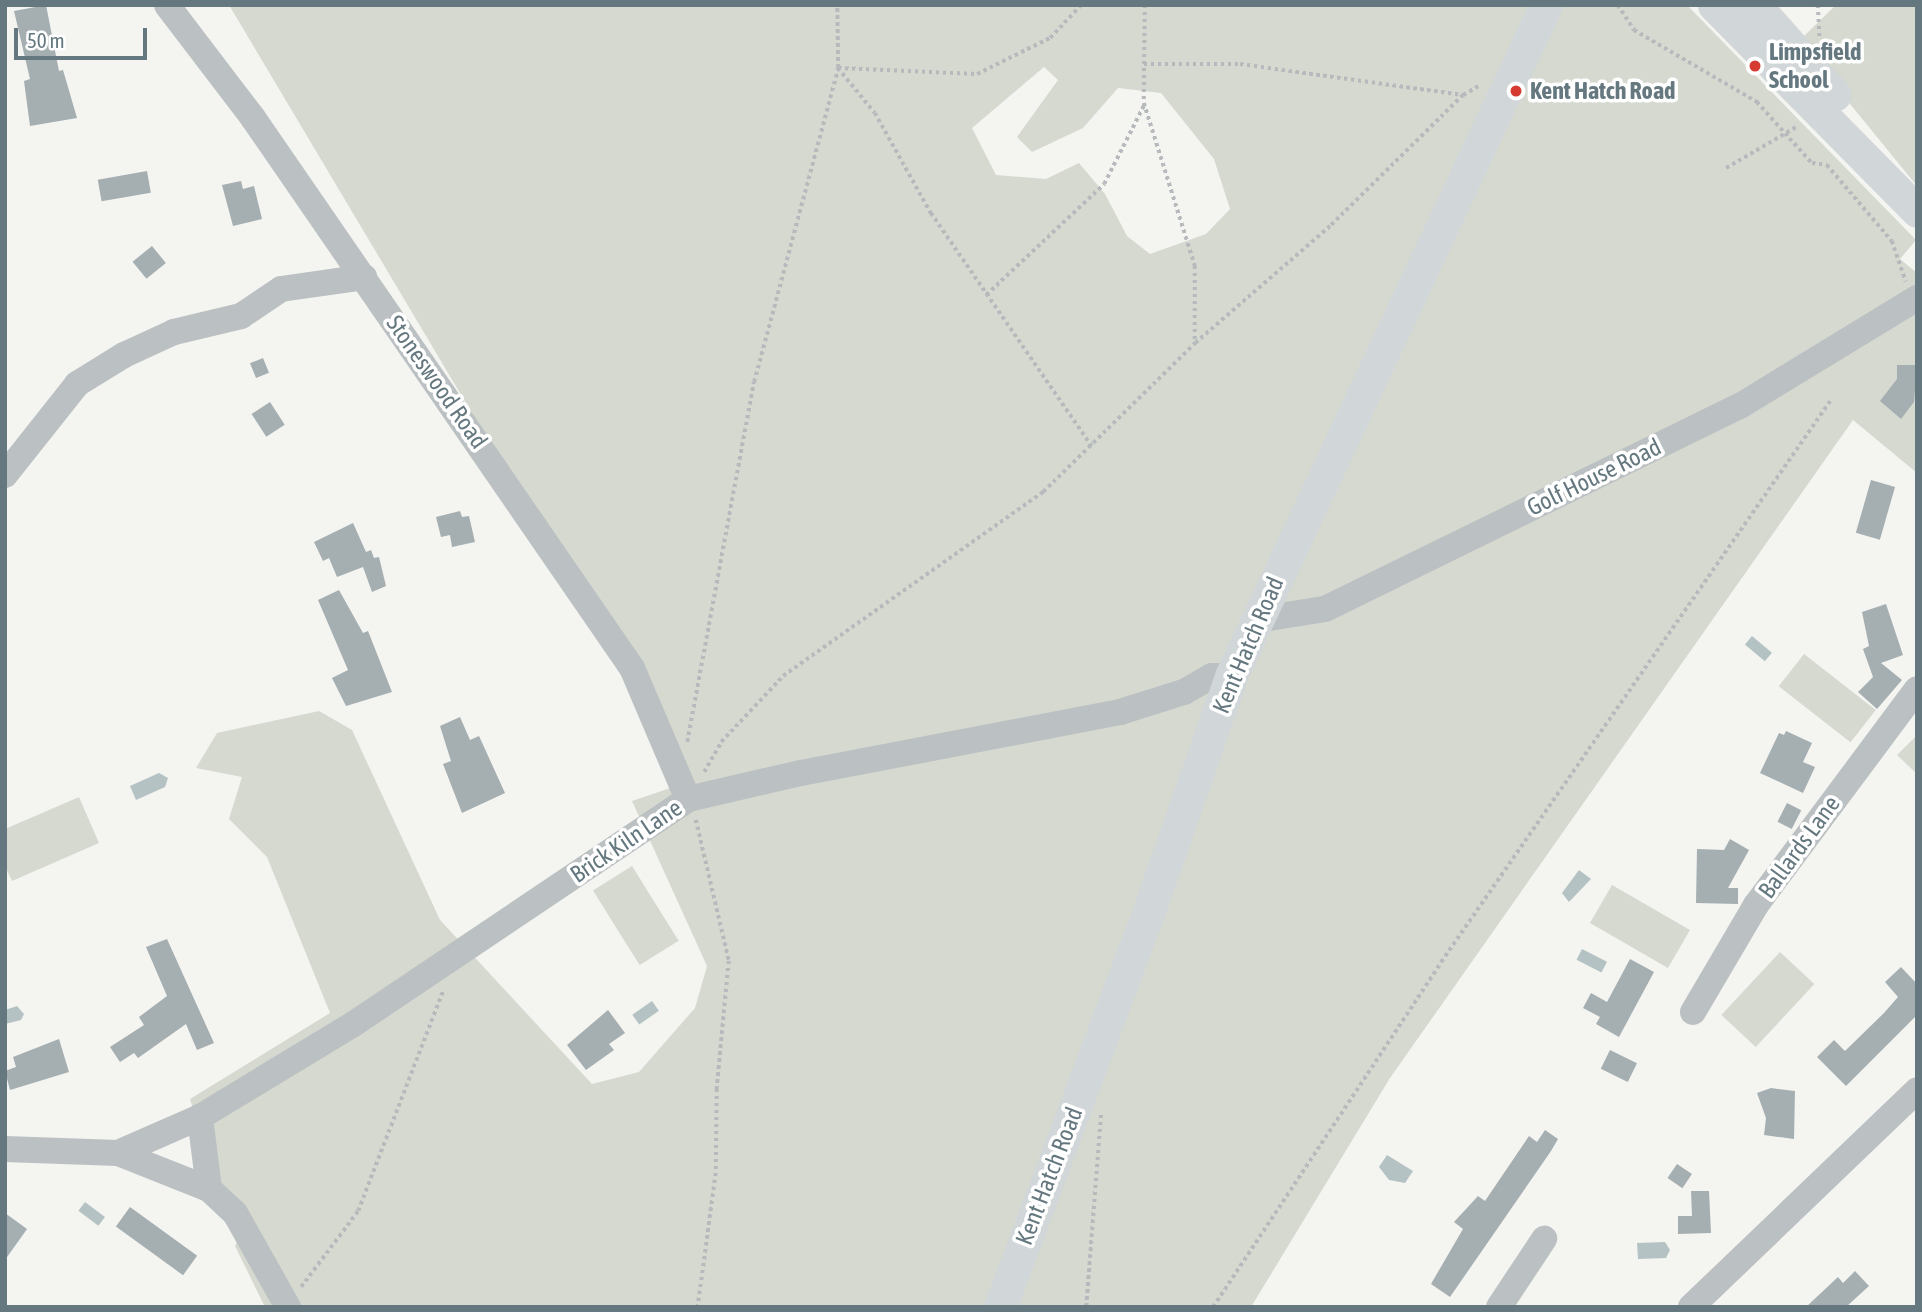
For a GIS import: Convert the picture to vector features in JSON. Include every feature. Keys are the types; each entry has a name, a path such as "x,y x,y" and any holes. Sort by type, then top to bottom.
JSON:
{"main road":[{"name":"Kent Hatch Road","path":"1000,1307 1152,902 1231,676 1546,5"},
{"path":"1714,5 1825,114 1917,211"},
{"path":"1755,5 1917,190"}],"street":[{"name":"Stoneswood Road","path":"167,5 253,118 632,668 685,787"},
{"path":"5,475 77,384 124,355 174,332 241,316 281,289 364,277"},
{"name":"Golf House Road","path":"1256,620 1325,609 1740,406 1914,300"},
{"name":"Brick Kiln Lane","path":"118,1153 200,1117 355,1023 685,787 801,773 1120,712 1184,692 1212,677 1231,676"},
{"name":"Ballards Lane","path":"1693,1012 1756,905 1917,689"},
{"path":"1691,1307 1917,1090"},
{"path":"200,1117 209,1189"},
{"path":"5,1149 118,1153 209,1189 235,1213 288,1307"},
{"path":"1499,1307 1544,1239"}],"path":[{"path":"698,1307 716,1173 717,1089 729,961 685,787 754,382 838,68 837,5"},
{"path":"838,68 977,74 1050,38 1081,5"},
{"path":"1145,5 1144,103 1195,267 1195,343"},
{"path":"1618,5 1634,30 1757,102 1812,163 1827,165 1892,241 1914,300"},
{"path":"1144,64 1240,64 1463,95"},
{"path":"838,68 875,113 931,213 1092,446"},
{"path":"685,787 721,742 783,676 1043,492 1195,343 1331,225 1463,95 1505,70 1517,68"},
{"path":"986,295 1104,184 1144,103"},
{"path":"1726,168 1783,139 1786,132 1825,114"},
{"path":"1213,1307 1441,962 1830,401"},
{"path":"288,1307 358,1211 444,989"},
{"path":"1086,1307 1102,1102"}],"shaded area":[{"path":"229,5 1687,5 1916,240 1900,259 1917,273 1917,473 1853,420 1390,1078 1251,1307 265,1307 235,1246 249,1216 213,1179 190,1099 330,1013 267,857 229,819 242,777 196,768 217,733 319,711 352,730 440,920 592,1084 639,1072 695,1008 707,966 632,801 691,781","holes":["1044,67 1058,80 1017,137 1032,152 1083,128 1118,88 1161,93 1214,159 1230,209 1206,234 1150,254 1127,236 1105,194 1079,163 1046,179 996,175 972,128"]},
{"path":"1836,5 1917,5 1917,186 1824,72 1804,36"},
{"path":"1752,636 1772,653 1765,661 1745,644"},
{"path":"1804,654 1876,710 1850,742 1779,686"},
{"path":"1917,735 1917,774 1897,755"},
{"path":"159,773 168,778 165,787 136,800 130,786"},
{"path":"79,797 99,843 12,881 5,866 5,829"},
{"path":"632,866 679,941 640,965 593,890"},
{"path":"1579,870 1591,879 1569,902 1562,893"},
{"path":"1612,885 1690,930 1668,968 1590,923"},
{"path":"1582,949 1607,962 1602,972 1577,960"},
{"path":"1780,952 1814,984 1756,1047 1721,1015"},
{"path":"652,1001 659,1011 639,1025 632,1015"},
{"path":"17,1006 24,1014 21,1020 5,1024 5,1010"},
{"path":"1387,1155 1413,1171 1405,1183 1389,1180 1379,1167"},
{"path":"85,1202 105,1217 98,1226 78,1211"},
{"path":"1665,1242 1670,1250 1666,1258 1638,1259 1637,1243"}],"building":[{"path":"46,5 59,71 63,70 77,118 30,126 24,81 30,79 14,11"},
{"path":"147,171 151,193 102,201 98,180"},
{"path":"241,181 243,189 254,186 262,219 233,226 222,185"},
{"path":"152,246 166,263 146,279 133,262"},
{"path":"263,358 269,373 256,378 250,363"},
{"path":"1897,365 1917,365 1914,402 1901,419 1880,401 1897,379"},
{"path":"270,402 285,425 266,437 252,414"},
{"path":"1871,480 1895,487 1880,540 1856,533"},
{"path":"460,511 462,517 469,516 475,542 452,547 450,535 441,537 436,517"},
{"path":"353,523 366,552 371,550 374,558 379,557 386,586 372,592 363,567 337,577 329,558 323,561 314,542"},
{"path":"339,590 363,633 368,631 392,692 346,706 332,678 348,670 318,600"},
{"path":"1886,604 1903,655 1881,663 1902,680 1877,709 1858,692 1873,677 1863,649 1869,646 1862,612"},
{"path":"460,717 470,740 479,736 505,793 462,813 443,764 451,761 440,726"},
{"path":"1786,731 1812,743 1803,762 1815,767 1803,793 1760,773 1779,733 1784,735"},
{"path":"1787,803 1801,810 1792,829 1777,822"},
{"path":"1730,839 1749,850 1728,888 1738,888 1738,904 1696,903 1697,849 1724,850"},
{"path":"167,939 214,1043 197,1050 186,1024 138,1058 134,1053 120,1062 110,1047 144,1025 139,1017 167,996 146,947"},
{"path":"1630,959 1654,972 1619,1037 1596,1024 1600,1017 1583,1008 1591,993 1607,1002"},
{"path":"1901,967 1917,984 1917,1015 1846,1086 1817,1057 1834,1040 1845,1051 1884,1013 1898,997 1885,982"},
{"path":"608,1010 625,1033 609,1044 614,1050 586,1070 567,1045"},
{"path":"59,1039 69,1072 10,1090 5,1071 16,1067 13,1057"},
{"path":"1610,1050 1637,1063 1628,1082 1601,1069"},
{"path":"1771,1088 1795,1091 1794,1139 1764,1135 1766,1118 1757,1093"},
{"path":"1545,1130 1558,1139 1450,1297 1431,1284 1463,1229 1454,1222 1478,1196 1485,1201 1529,1136 1537,1142"},
{"path":"1677,1164 1692,1174 1682,1188 1667,1178"},
{"path":"1691,1191 1709,1191 1711,1233 1678,1234 1678,1216 1692,1216"},
{"path":"130,1207 197,1256 183,1275 116,1226"},
{"path":"5,1213 27,1229 5,1260"},
{"path":"1855,1271 1869,1286 1846,1307 1806,1307 1838,1277 1843,1283"}],"place":[{"name":"Limpsfield School","path":"1755,66"},
{"name":"Kent Hatch Road","path":"1516,91"}]}
